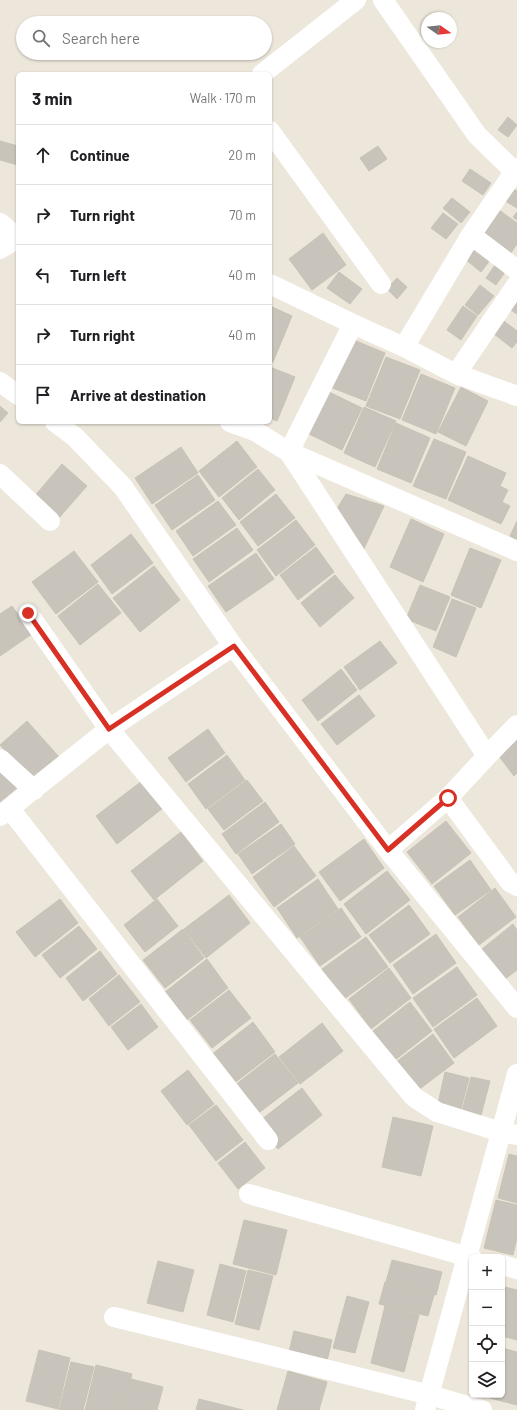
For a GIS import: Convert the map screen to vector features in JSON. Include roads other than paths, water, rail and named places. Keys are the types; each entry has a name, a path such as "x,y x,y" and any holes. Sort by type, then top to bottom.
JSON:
{"street":[{"path":"265,72 356,0"},
{"path":"383,0 477,135 516,171 471,235 404,347"},
{"path":"272,134 381,284"},
{"path":"0,223 16,236"},
{"path":"471,235 517,270"},
{"path":"0,249 16,239"},
{"path":"456,374 517,284"},
{"path":"272,285 404,347 456,374 517,396"},
{"path":"289,452 353,324"},
{"path":"0,382 16,394"},
{"path":"58,424 75,437 123,486 234,646 388,850 517,1008"},
{"path":"235,424 255,432 289,452 517,551"},
{"path":"289,452 487,756"},
{"path":"0,474 50,521"},
{"path":"28,613 109,729 414,1097 437,1112 509,1133"},
{"path":"234,646 109,729 5,813 268,1140"},
{"path":"388,850 448,798 517,725"},
{"path":"0,759 34,790"},
{"path":"448,798 510,882 517,886"},
{"path":"471,1254 509,1133 517,1074"},
{"path":"249,1194 469,1257"},
{"path":"428,1403 469,1260"},
{"path":"505,1266 517,1269"},
{"path":"114,1317 428,1403 482,1410"}]}
